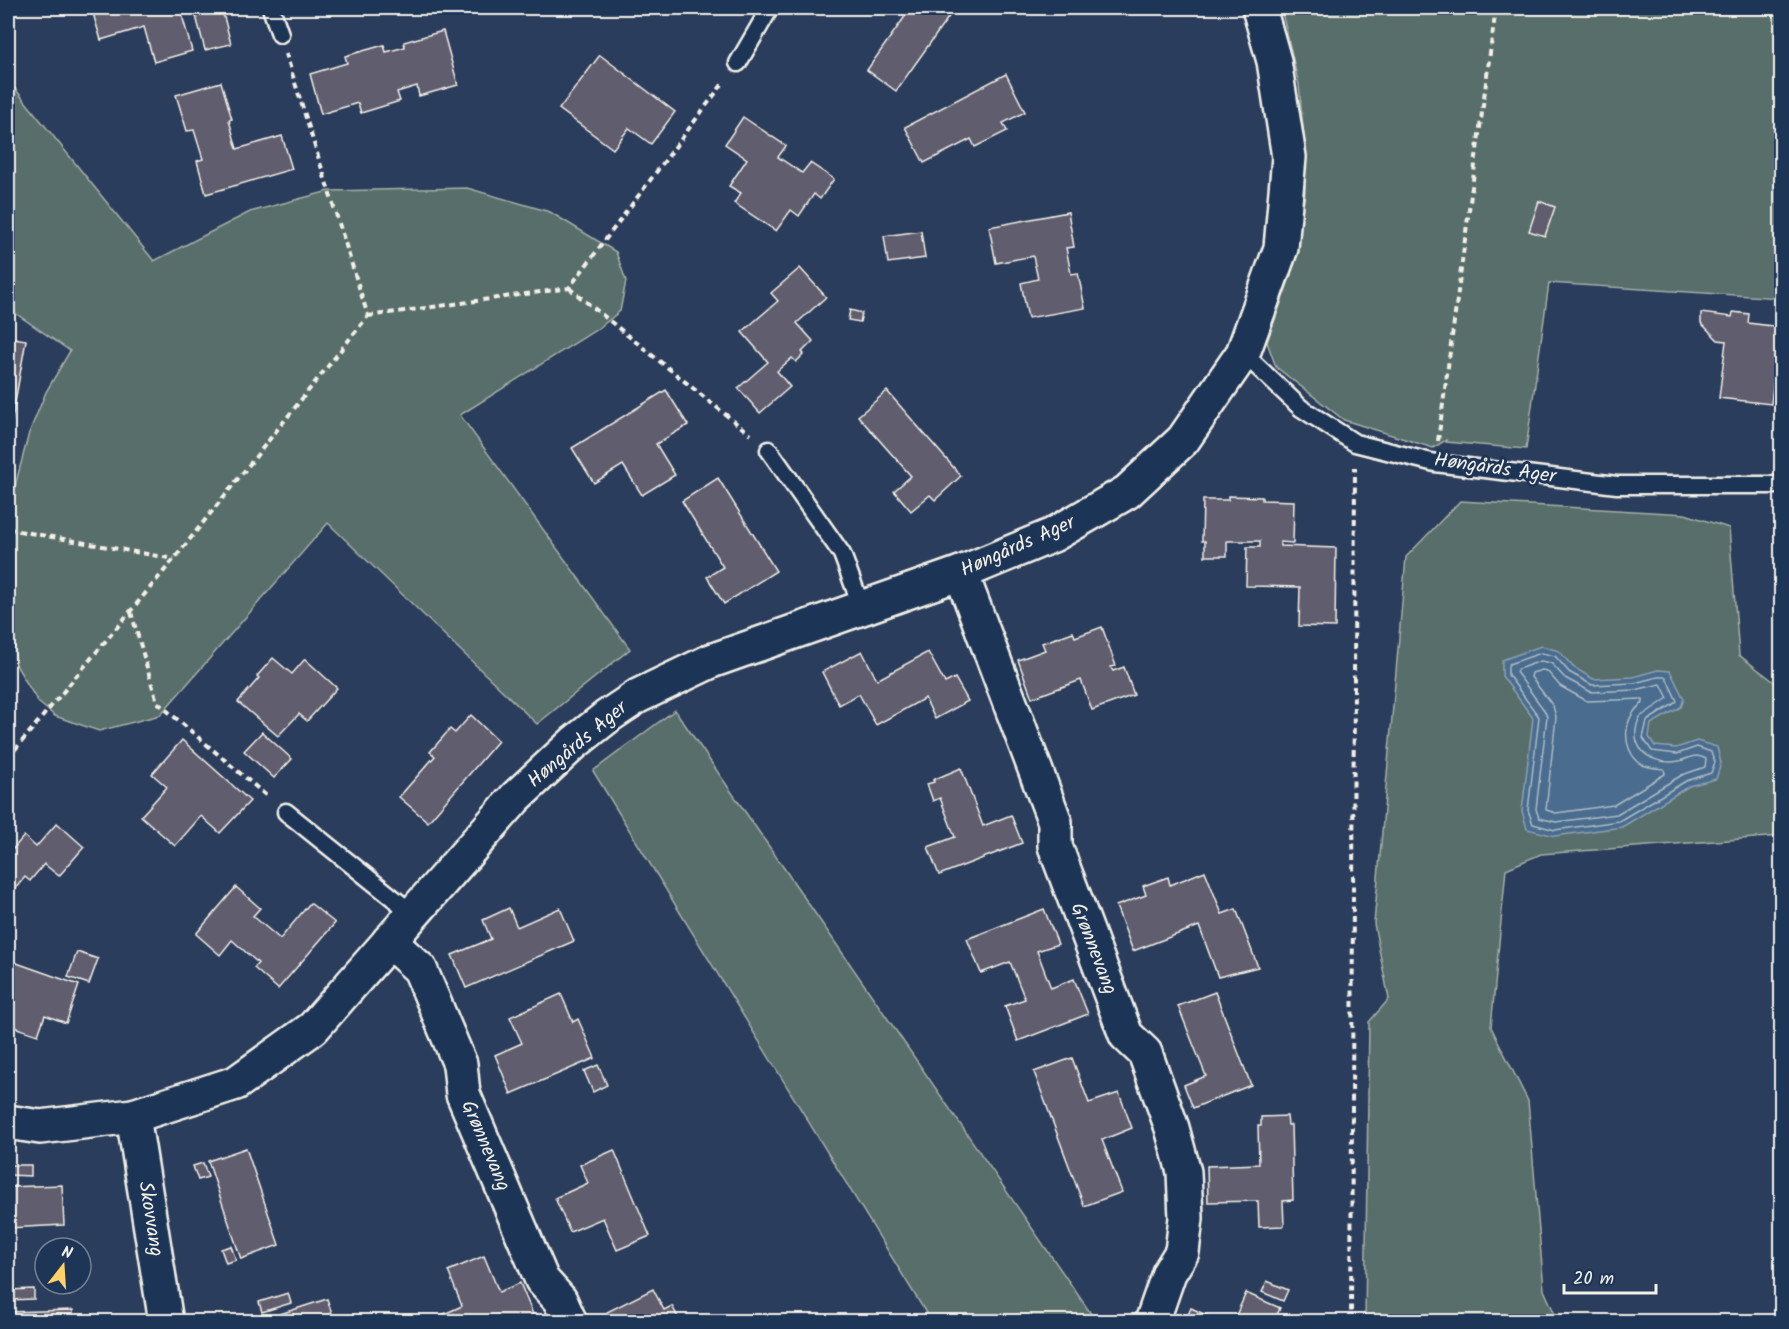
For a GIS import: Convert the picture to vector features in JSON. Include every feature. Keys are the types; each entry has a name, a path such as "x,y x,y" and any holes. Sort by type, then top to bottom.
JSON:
{"street":[{"name":"Høngårds Ager","path":"8,1122 40,1127 133,1116 236,1083 313,1028 516,797 574,743 638,696 711,661 961,573 1053,535 1127,492 1183,440 1243,353 1281,248 1289,157 1274,61 1259,8"},
{"name":"Grønnevang","path":"961,573 1055,822 1054,846 1126,1035 1145,1053 1172,1128 1184,1172 1186,1218 1182,1252 1169,1273 1152,1322"},
{"name":"Grønnevang","path":"389,941 420,969 460,1064 463,1094 542,1280 560,1300 570,1322"},
{"name":"Skovvang","path":"133,1116 166,1322"}],"lane":[{"path":"271,8 280,34"},
{"path":"738,63 770,8"},
{"name":"Høngårds Ager","path":"1243,353 1301,408 1355,443 1436,463 1617,485 1761,486 1781,484"},
{"path":"769,450 842,554 862,608"},
{"path":"286,812 413,914"}],"path":[{"path":"1436,463 1496,8"},
{"path":"280,34 368,316"},
{"path":"8,758 174,559 368,316 569,288 738,63"},
{"path":"569,288 769,450"},
{"path":"1352,1322 1355,443"},
{"path":"8,529 174,559"},
{"path":"131,611 157,702 286,812"}],"green space":[{"path":"1281,8 1781,8 1781,298 1549,283 1526,449 1446,442 1446,440 1433,448 1344,420 1276,367 1267,342 1291,275 1305,194 1304,138 1299,85"},
{"path":"8,80 154,261 250,212 329,191 467,188 550,212 616,252 626,281 620,311 599,328 460,415 630,649 537,724 328,523 160,715 99,731 55,716 38,702 16,665 8,578 8,528 15,486 29,433 46,392 70,351 8,308"},
{"path":"1460,501 1685,514 1729,528 1739,655 1781,687 1781,836 1541,854 1506,869 1491,1027 1528,1101 1544,1290 1558,1321 1365,1322 1369,1022 1389,999 1374,924 1406,557"},
{"path":"675,710 1096,1321 931,1321 593,771"}],"water":[{"path":"1541,646 1559,651 1573,667 1593,679 1633,677 1658,670 1670,671 1684,699 1681,707 1651,724 1649,737 1655,746 1676,748 1697,741 1717,747 1721,763 1716,779 1689,786 1622,827 1555,836 1527,829 1522,811 1533,718 1502,676 1502,660"}],"building":[{"path":"99,8 180,8 192,51 154,62 144,27 101,40 92,10"},
{"path":"911,8 955,8 896,91 867,70"},
{"path":"222,9 231,44 205,50 196,16"},
{"path":"443,31 458,85 419,96 417,86 397,92 400,101 361,113 358,103 321,114 310,74 347,63 345,56 384,45 386,52 405,47 404,42"},
{"path":"600,55 675,112 651,144 629,128 613,149 559,109"},
{"path":"1006,74 1025,112 1003,123 1007,131 975,147 971,139 924,163 905,127"},
{"path":"221,82 232,119 229,120 237,149 282,136 292,169 206,194 197,161 203,159 194,130 187,131 176,95"},
{"path":"743,117 786,146 778,157 802,173 810,163 834,179 820,199 814,194 799,216 791,210 776,231 734,203 741,193 729,186 747,159 725,144"},
{"path":"1539,201 1555,207 1545,236 1529,231"},
{"path":"1068,212 1074,247 1066,248 1071,274 1078,273 1085,308 1028,318 1021,283 1038,279 1033,256 996,263 989,227"},
{"path":"921,231 925,258 888,263 884,236"},
{"path":"800,268 826,297 797,323 813,341 796,362 792,358 777,371 790,387 760,413 738,388 768,362 742,332 778,301 771,293"},
{"path":"850,310 862,313 860,322 848,320"},
{"path":"1733,312 1749,314 1748,323 1780,327 1771,404 1719,398 1726,341 1718,340 1701,323 1701,313 1732,317"},
{"path":"8,337 26,340 8,442"},
{"path":"666,390 688,425 656,444 675,475 642,495 623,465 594,483 572,448"},
{"path":"887,391 961,476 935,500 930,495 911,511 894,491 911,476 858,416"},
{"path":"718,478 776,571 724,604 707,577 723,567 682,501"},
{"path":"1228,496 1294,501 1293,543 1280,542 1280,546 1336,548 1335,627 1299,626 1300,587 1246,586 1247,547 1260,547 1260,541 1227,541 1227,556 1205,556 1205,541 1202,541 1203,500 1228,500"},
{"path":"1102,627 1116,666 1111,667 1113,671 1124,667 1134,695 1092,710 1081,680 1032,698 1018,660 1045,650 1042,643 1073,632 1075,637"},
{"path":"862,651 877,680 928,652 945,683 955,678 968,701 935,719 925,698 876,725 859,694 839,705 822,672"},
{"path":"273,658 292,674 305,659 337,688 307,721 299,714 278,736 238,702"},
{"path":"471,715 498,741 428,822 399,797 435,756 430,752 450,729 455,733"},
{"path":"262,732 292,759 274,778 244,751"},
{"path":"182,740 250,801 220,833 201,816 175,846 141,816 167,787 152,774"},
{"path":"961,768 983,826 1011,815 1022,843 939,875 928,847 955,837 940,798 933,801 927,784"},
{"path":"57,823 84,847 59,876 44,864 30,881 25,877 8,897 8,844 13,849 24,836 36,847"},
{"path":"1205,871 1222,914 1236,909 1258,967 1218,977 1199,926 1133,951 1116,906 1146,895 1143,886 1168,877 1170,885"},
{"path":"236,887 260,908 253,916 280,939 310,903 335,923 278,989 254,968 258,963 232,940 220,955 196,934"},
{"path":"509,908 517,927 560,908 574,941 466,988 452,955 491,939 483,920"},
{"path":"1044,909 1058,944 1037,951 1051,988 1074,979 1088,1014 1018,1041 1005,1006 1025,999 1010,962 981,973 967,939"},
{"path":"77,952 98,959 89,984 68,977"},
{"path":"8,960 79,985 66,1023 45,1015 38,1035 8,1025"},
{"path":"1215,992 1251,1085 1193,1108 1184,1085 1206,1076 1178,1006"},
{"path":"561,994 573,1022 578,1019 595,1058 511,1094 495,1055 522,1043 510,1017"},
{"path":"1072,1058 1089,1103 1119,1093 1132,1128 1102,1140 1122,1192 1084,1206 1034,1072"},
{"path":"598,1065 607,1085 593,1092 584,1071"},
{"path":"1287,1116 1288,1125 1291,1125 1293,1200 1283,1201 1284,1226 1259,1227 1258,1201 1208,1202 1207,1166 1259,1164 1258,1126 1261,1126 1261,1117"},
{"path":"246,1148 279,1245 241,1259 208,1161"},
{"path":"614,1150 650,1236 617,1250 603,1218 570,1232 555,1198 588,1183 580,1165"},
{"path":"203,1163 208,1177 198,1180 193,1166"},
{"path":"8,1165 31,1165 31,1176 8,1175"},
{"path":"62,1185 64,1225 8,1228 8,1187"},
{"path":"231,1246 236,1260 226,1263 221,1249"},
{"path":"484,1256 499,1292 520,1283 535,1319 527,1322 426,1322 462,1306 448,1271"},
{"path":"1267,1281 1288,1290 1283,1301 1262,1292"},
{"path":"33,1289 34,1299 8,1300 8,1290"},
{"path":"653,1289 664,1310 672,1306 680,1321 612,1322 607,1312"},
{"path":"288,1293 291,1303 262,1312 259,1302"},
{"path":"1246,1293 1280,1308 1274,1322 1233,1322"},
{"path":"327,1299 335,1322 255,1322"},
{"path":"1191,1308 1221,1322 1185,1322"},
{"path":"73,1310 73,1322 8,1322 8,1312"}]}
